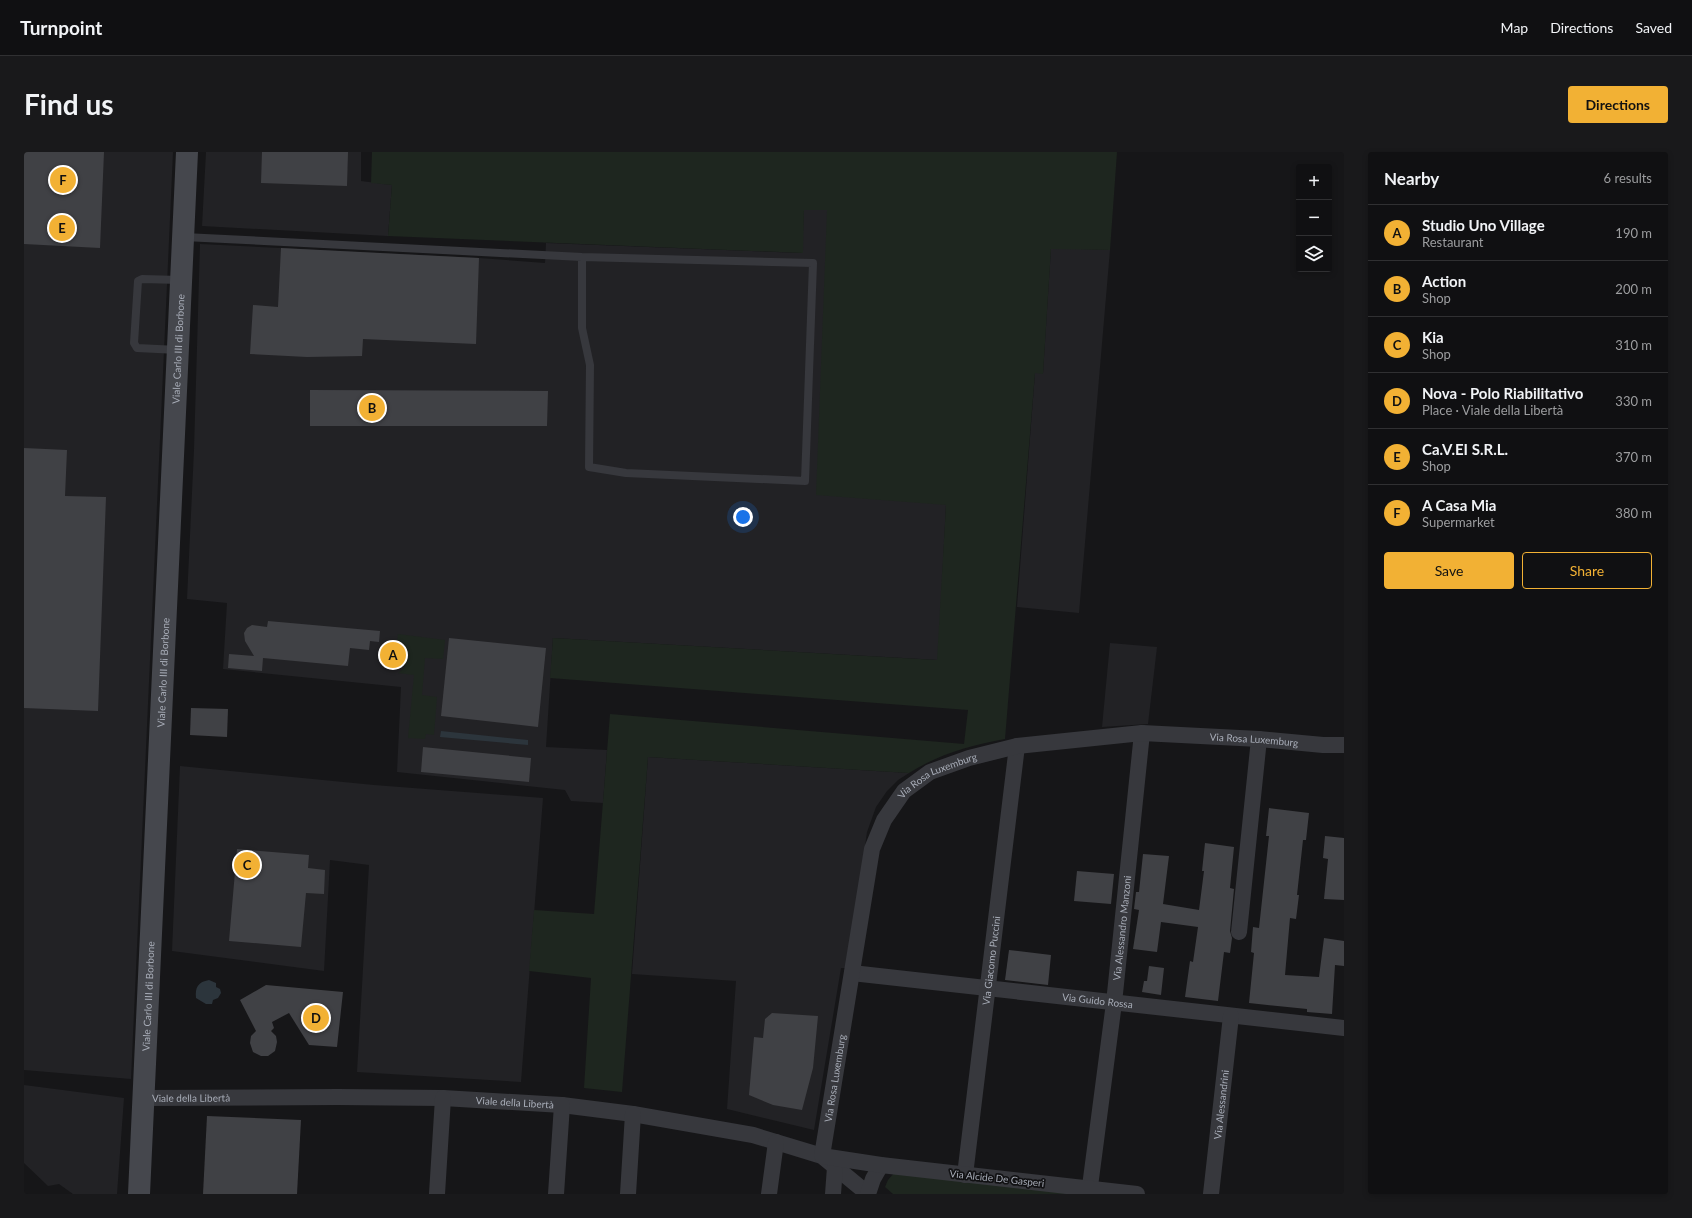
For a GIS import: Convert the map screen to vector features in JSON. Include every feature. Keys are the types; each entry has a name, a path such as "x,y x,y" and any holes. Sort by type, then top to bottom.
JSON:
{"main road":[{"name":"Viale Carlo III di Borbone","path":"139,1194 187,152"}],"street":[{"name":"Via Rosa Luxemburg","path":"822,1156 872,849 884,820 904,791 930,772 969,758 1017,746 1142,733 1259,739 1323,745 1344,745"},
{"name":"Via Alessandro Manzoni","path":"1089,1191 1114,1002 1142,733"},
{"path":"1239,932 1259,739"},
{"name":"Via Giacomo Puccini","path":"965,1175 1017,746"},
{"name":"Via Guido Rossa","path":"852,973 1344,1028"},
{"name":"Via Alessandrini","path":"1211,1194 1231,1016"},
{"name":"Viale della Libertà","path":"143,1098 444,1098 562,1105 633,1114 753,1135 822,1156 868,1194"},
{"path":"437,1194 444,1098"},
{"path":"556,1194 562,1105"},
{"path":"628,1194 633,1114"},
{"path":"769,1194 776,1142"},
{"name":"Via Alcide De Gasperi","path":"822,1156 881,1165 1089,1191 1137,1194"},
{"path":"868,1194 873,1179 881,1165"},
{"path":"833,1194 835,1167"}],"lane":[{"path":"183,238 582,258 813,263 805,481 626,473 589,467 590,365 582,328 582,258"},
{"path":"178,350 137,348 134,343 138,281 142,279 181,280"}],"shaded area":[{"path":"24,152 173,152 131,1079 24,1070"},
{"path":"206,152 361,152 361,181 392,185 388,236 202,226"},
{"path":"372,152 1117,152 1110,250 1051,249 1043,374 1035,373 1005,739 980,744 944,755 909,773 648,757 622,1092 584,1088 591,978 529,971 534,910 594,914 610,714 964,744 968,710 550,678 553,638 937,660 946,505 816,495 827,210 804,210 803,253 388,236 392,185 371,183"},
{"path":"804,210 828,210 946,505 938,660 553,638 546,747 607,750 603,803 571,801 565,790 397,772 401,687 223,669 227,603 187,599 194,450 200,244 479,258 545,263 546,243 802,253"},
{"path":"1051,248 1110,250 1079,613 1017,607 1035,373 1043,373"},
{"path":"398,634 445,640 443,659 425,658 422,695 437,697 434,735 426,734 425,739 408,738 414,675 398,673 405,667 397,658 389,655 396,650"},
{"path":"1110,643 1157,647 1148,724 1102,727"},
{"path":"441,731 528,740 528,745 440,737"},
{"path":"648,757 909,773 898,780 887,791 876,807 867,832 848,968 841,968 814,1130 727,1109 736,981 632,974"},
{"path":"180,766 374,785 543,798 521,1082 357,1072 369,865 330,860 324,971 172,951"},
{"path":"209,980 216,983 216,987 220,989 221,993 218,998 213,1000 212,1004 206,1004 196,998 196,991 202,982"},
{"path":"24,1085 124,1098 117,1194 73,1194 59,1184 48,1186 24,1163"},
{"path":"899,1167 1089,1194 893,1194 885,1187 888,1180"}],"building":[{"path":"24,152 104,152 100,248 24,244"},
{"path":"262,152 348,152 347,186 261,183"},
{"path":"281,248 479,258 476,344 363,339 362,356 307,357 250,354 253,305 278,307"},
{"path":"310,390 548,391 547,426 310,426"},
{"path":"24,448 67,450 65,496 106,497 98,711 24,708"},
{"path":"268,621 380,631 379,642 370,641 369,650 350,648 348,666 263,658 262,671 228,668 229,654 254,656 245,641 244,633 247,628 252,625 267,627"},
{"path":"449,638 546,648 538,727 441,716"},
{"path":"191,708 228,709 227,737 190,735"},
{"path":"423,747 531,758 529,782 421,772"},
{"path":"1269,808 1309,813 1306,840 1303,840 1296,919 1290,918 1285,975 1319,977 1324,938 1344,941 1344,966 1335,965 1332,1014 1307,1012 1307,1009 1249,1003 1254,953 1251,952 1253,927 1259,928 1269,836 1266,836"},
{"path":"1325,836 1344,838 1344,900 1324,899 1328,859 1323,858"},
{"path":"1205,843 1234,847 1230,888 1234,889 1230,931 1232,938 1230,953 1224,952 1218,1001 1185,997 1190,961 1193,962 1198,927 1161,922 1157,952 1133,949 1139,910 1134,909 1136,892 1139,892 1143,854 1169,856 1163,904 1199,910 1204,871 1202,871"},
{"path":"237,849 309,855 308,868 325,870 324,894 306,893 301,947 229,941"},
{"path":"1077,871 1114,874 1111,904 1074,901"},
{"path":"1009,950 1051,955 1048,985 1005,980"},
{"path":"1149,966 1164,968 1161,995 1142,992 1144,981 1147,981"},
{"path":"266,985 343,992 337,1047 309,1045 289,1013 272,1022 274,1028 271,1031 276,1036 277,1042 275,1051 268,1056 261,1056 253,1052 250,1043 251,1036 256,1031 240,1000"},
{"path":"772,1013 818,1016 813,1068 802,1110 773,1105 749,1095 754,1037 763,1038 765,1019"},
{"path":"207,1116 301,1120 297,1194 203,1194"}],"place":[{"name":"A Casa Mia","path":"63,180"},
{"name":"Ca.V.EI S.R.L.","path":"62,228"},
{"name":"Action","path":"372,408"},
{"name":"Studio Uno Village","path":"393,655"},
{"name":"Kia","path":"247,865"},
{"name":"Nova - Polo Riabilitativo","path":"316,1018"}]}
